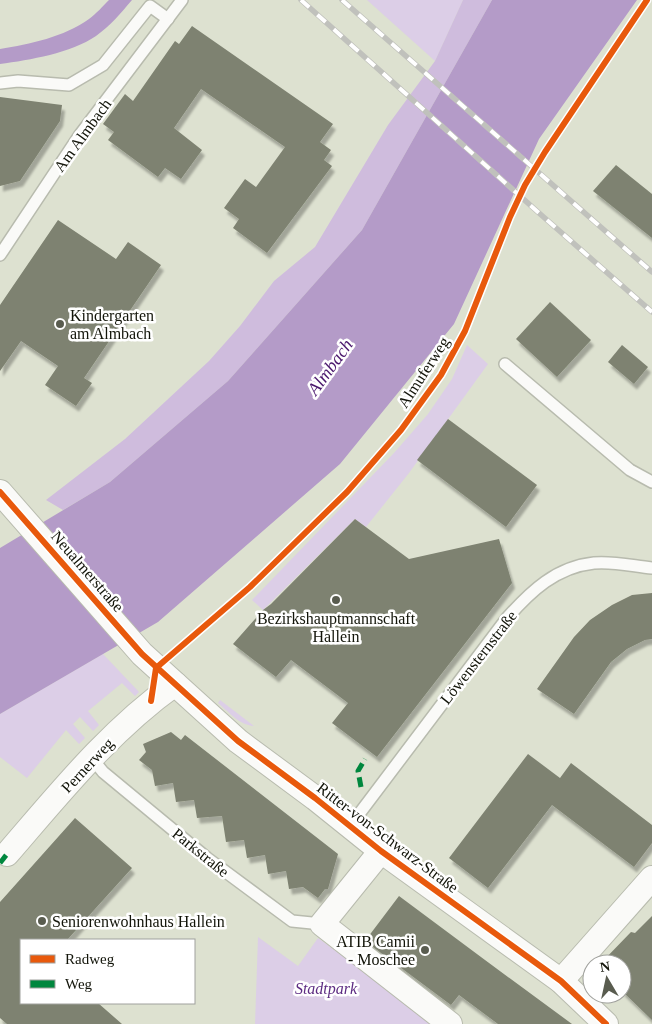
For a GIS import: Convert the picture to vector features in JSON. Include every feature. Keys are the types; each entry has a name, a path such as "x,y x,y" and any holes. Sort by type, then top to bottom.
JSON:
{"street":[{"name":"Neualmerstraße","path":"0,492 149,661"},
{"name":"Ritter-von-Schwarz-Straße","path":"149,661 238,741 381,851 561,981 606,1024"},
{"name":"Pernerweg","path":"7,854 91,757 151,701 175,684"},
{"path":"381,851 322,924 450,1024"},
{"path":"561,981 652,878"}],"lane":[{"name":"Am Almbach","path":"0,255 79,136 182,0"},
{"name":"Am Almbach","path":"0,83 18,81 69,85 103,65 150,6 168,19"},
{"path":"505,364 630,470 652,482"},
{"name":"Löwensternstraße","path":"350,826 507,618 529,593 547,580 571,567 595,563 652,568"},
{"name":"Parkstraße","path":"91,757 104,772 207,858 292,921 322,924"}],"green space":[{"path":"367,0 463,0 435,61"},
{"path":"467,345 488,364 409,473 366,527 355,519 263,610 252,600 394,453 428,414 452,379"},
{"path":"103,654 139,692 135,696 122,683 88,711 99,725 93,731 80,717 73,724 85,738 79,744 66,730 27,778 0,757 0,714"},
{"path":"220,700 254,726 234,718 218,703"},
{"name":"Stadtpark","path":"258,937 298,966 318,938 436,1024 255,1024"}],"shaded area":[{"path":"463,0 492,0 362,230 228,381 110,482 63,510 46,500 125,439 209,361 240,326 274,281 315,247 388,125 435,61"}],"water":[{"path":"109,0 132,0 106,28 86,42 50,55 0,64 0,49 35,42 69,31 89,19"},
{"name":"Almbach","path":"492,0 637,0 539,139 454,324 340,464 158,622 0,714 0,548 110,482 228,381 362,230"}],"building":[{"path":"192,26 333,124 320,142 331,150 324,160 332,166 267,253 233,228 239,219 224,208 245,179 256,187 285,147 201,89 174,128 202,150 181,179 165,168 158,177 108,140 114,132 103,124 125,94 133,101 175,41 179,44"},
{"path":"0,97 62,105 60,121 20,181 0,186"},
{"path":"616,165 652,194 652,238 593,191"},
{"name":"Kindergarten am Almbach","path":"58,220 116,259 128,242 161,265 84,378 92,383 76,406 45,385 58,366 21,341 0,371 0,305"},
{"path":"550,302 591,340 557,377 516,339"},
{"path":"622,345 648,367 634,384 608,362"},
{"path":"448,419 537,485 506,527 417,460"},
{"path":"355,519 409,559 499,539 512,583 377,757 332,723 348,703 291,660 276,677 233,644 263,610"},
{"path":"652,593 652,639 645,640 627,649 611,662 574,714 537,689 574,637 590,620 612,605 632,595"},
{"path":"171,732 181,740 185,735 338,854 328,889 325,889 318,898 303,887 289,889 286,871 268,874 265,855 247,858 244,840 226,842 222,816 197,818 194,800 176,802 173,783 155,786 152,770 139,760 146,752 143,744"},
{"path":"528,754 560,778 571,763 652,825 652,843 634,867 552,805 488,888 449,858"},
{"name":"Seniorenwohnhaus Hallein","path":"75,818 132,868 68,939 20,939 20,1004 99,1004 122,1024 7,1024 0,1018 0,902"},
{"name":"ATIB Camii - Moschee","path":"399,896 572,1024 498,1024 459,995 451,1005 365,941"},
{"path":"652,916 652,1020 632,1001 632,954 610,954 631,932 635,933"}],"railway":[{"path":"301,0 652,312"},
{"path":"342,0 652,272"}],"marked path":[{"path":"361,787 358,771 365,759"},
{"path":"0,863 7,854"}],"cycle path":[{"name":"Almuferweg","path":"151,701 156,668 250,587 347,492 401,430 441,375 465,331 510,217 525,185 647,0"},
{"path":"0,492 142,654 238,741 315,798 381,851 561,981 606,1024"}],"place":[{"name":"Kindergarten am Almbach","path":"60,324"},
{"name":"Bezirkshauptmannschaft Hallein","path":"336,600"},
{"name":"Seniorenwohnhaus Hallein","path":"42,921"},
{"name":"ATIB Camii - Moschee","path":"425,950"}]}
